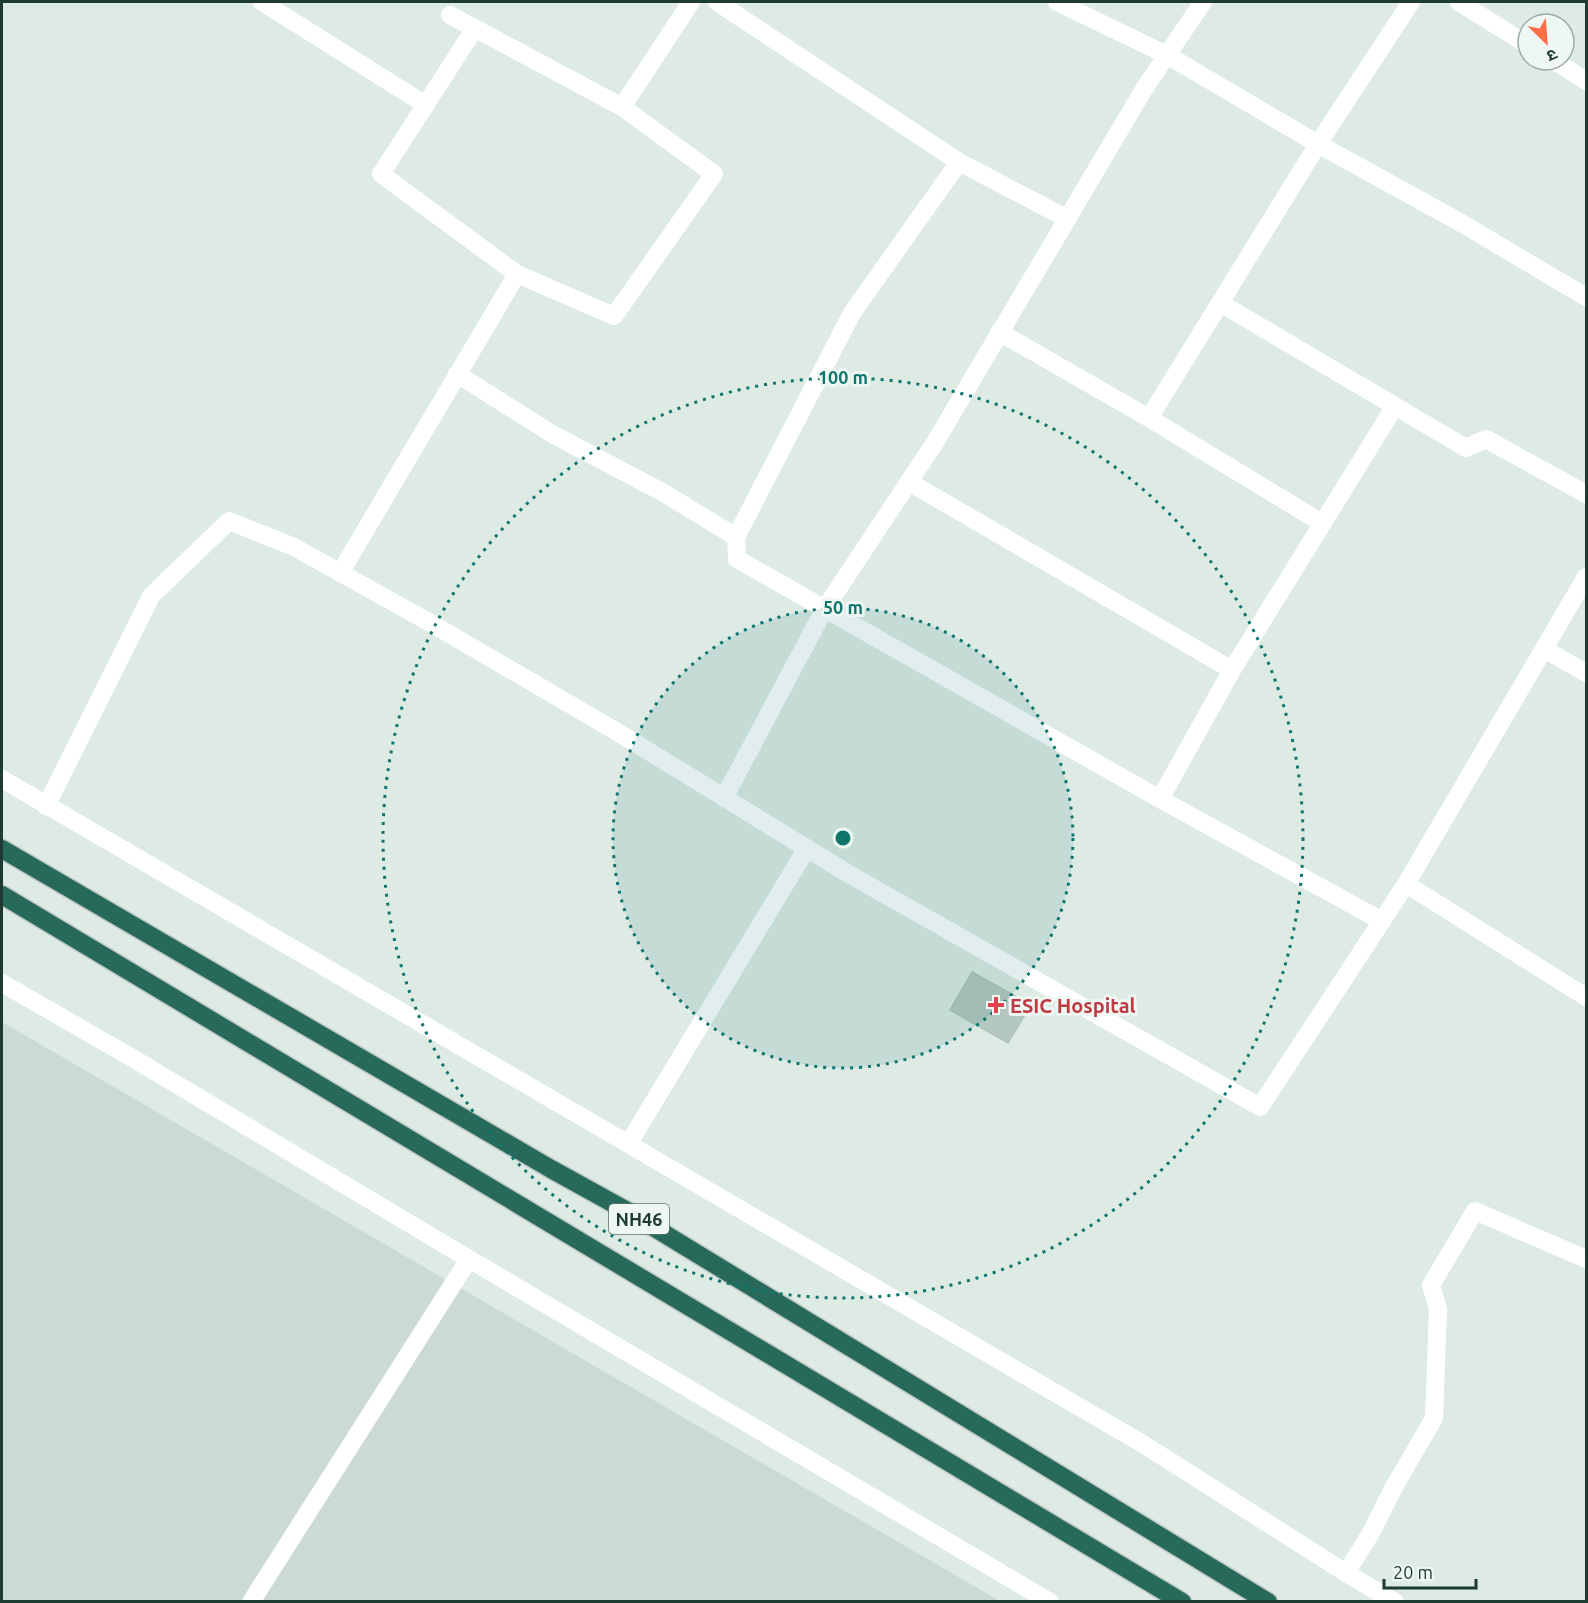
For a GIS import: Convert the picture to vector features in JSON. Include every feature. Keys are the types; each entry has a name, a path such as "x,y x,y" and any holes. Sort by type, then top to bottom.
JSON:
{"highway":[{"name":"NH46","path":"2,849 627,1211 1268,1602"},
{"name":"NH46","path":"2,895 1182,1602"}],"street":[{"path":"262,2 426,105"},
{"path":"622,107 691,2"},
{"path":"717,2 959,162 1066,218"},
{"path":"1057,2 1167,55 1587,297"},
{"path":"724,798 824,610 934,444 1066,218 1167,55 1203,2"},
{"path":"1149,417 1318,144 1411,2"},
{"path":"1459,2 1516,38"},
{"path":"450,15 622,107 714,174 614,316 517,274 381,174 474,28"},
{"path":"1572,72 1587,81"},
{"path":"959,162 852,313 736,537 737,559 1160,799 1382,921"},
{"path":"340,573 517,274"},
{"path":"1220,303 1466,448 1486,439 1587,494"},
{"path":"999,333 1149,417 1322,523"},
{"path":"457,374 554,435 664,493 736,537"},
{"path":"1160,799 1232,670 1395,406"},
{"path":"909,482 1232,670"},
{"path":"45,806 151,596 229,521 294,547 340,573 604,724 847,873 1260,1107 1406,884 1587,577"},
{"path":"1544,650 1587,673"},
{"path":"2,779 1143,1444 1395,1602"},
{"path":"629,1143 807,848"},
{"path":"1406,884 1587,997"},
{"path":"2,983 1050,1602"},
{"path":"1346,1572 1371,1533 1394,1487 1434,1418 1438,1309 1431,1285 1475,1211 1587,1259"},
{"path":"251,1602 469,1259"}],"shaded area":[{"path":"2,1022 505,1314 1000,1601 2,1601"}],"building":[{"path":"972,972 1031,1005 1008,1043 950,1010"}],"place":[{"name":"ESIC Hospital","path":"996,1005"}]}
